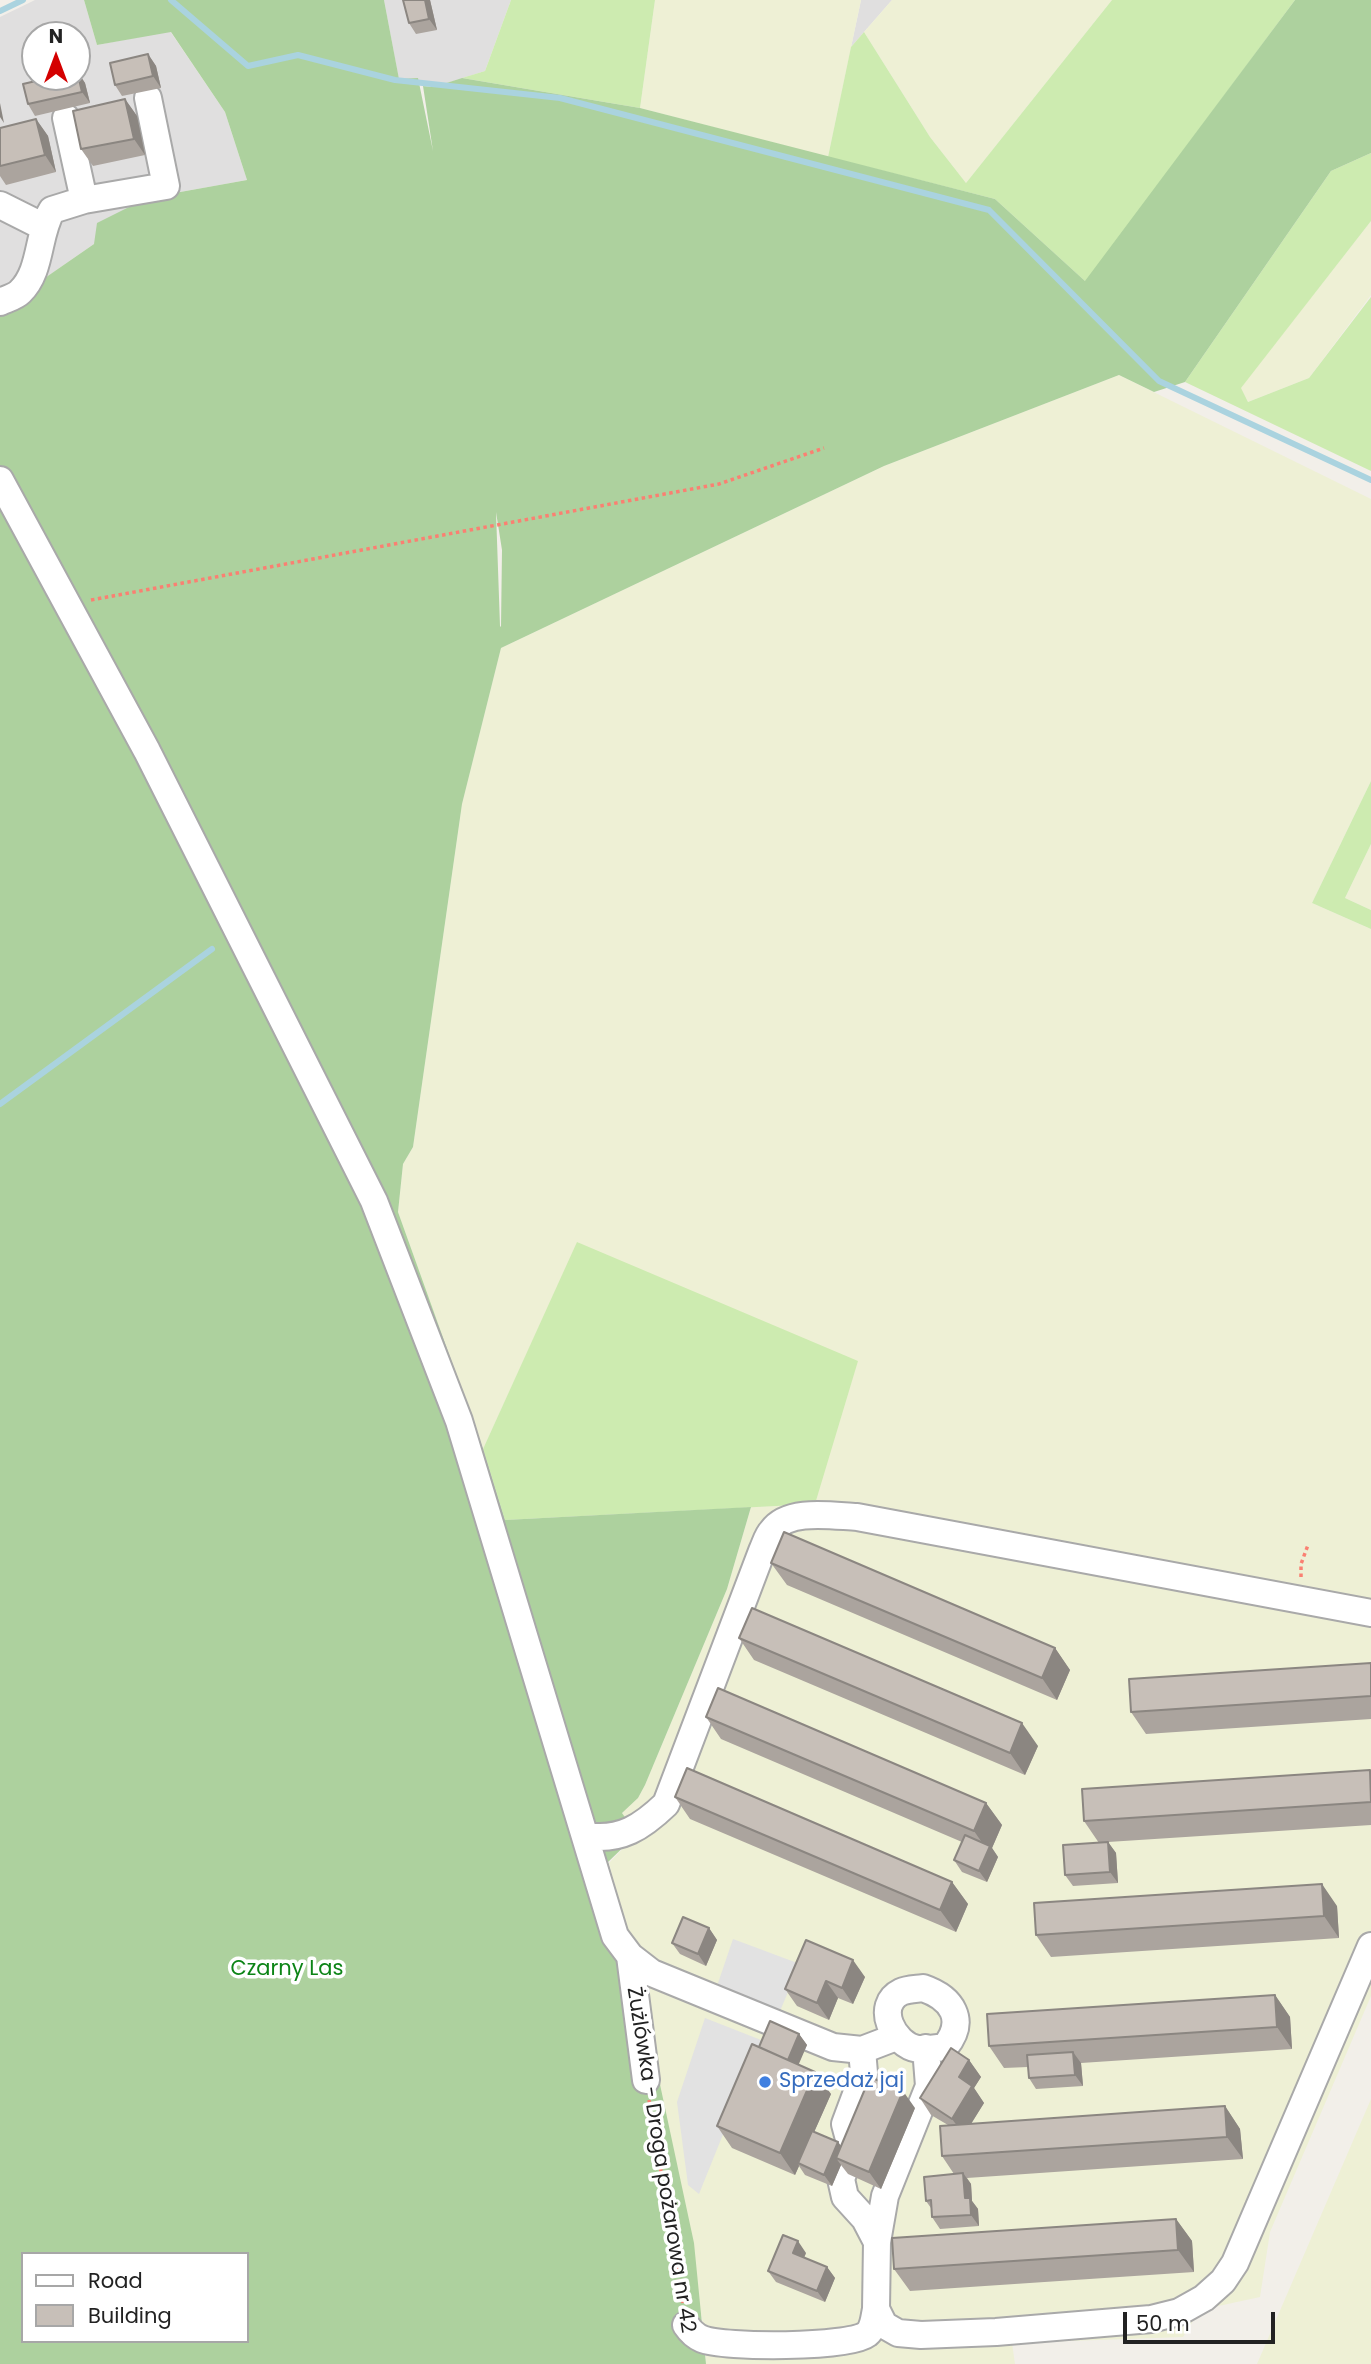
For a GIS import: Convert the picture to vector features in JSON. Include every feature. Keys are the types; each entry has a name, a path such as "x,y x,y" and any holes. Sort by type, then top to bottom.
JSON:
{"street":[{"path":"0,302 20,292 37,262 42,226 52,210 85,200 166,186 148,98"},
{"path":"66,118 85,200"},
{"path":"0,205 42,226"},
{"path":"0,480 146,751 374,1201 459,1421 530,1659 587,1836 615,1936 630,1956 652,1973 832,2047 862,2050 896,2037"},
{"path":"587,1836 607,1839 627,1834 646,1823 666,1804 762,1551 772,1529 790,1519 818,1515 857,1517 1371,1613"},
{"path":"876,2309 884,2325 898,2333 996,2332 1152,2319 1179,2312 1204,2298 1223,2281 1235,2263 1371,1946"},
{"name":"Żużlówka - Droga pożarowa nr 42","path":"630,1956 646,2080"},
{"path":"923,1988 939,1994 954,2008 957,2025 945,2047 926,2048 916,2049 896,2037 891,2029 888,2012 900,1992 923,1988"},
{"path":"686,2325 694,2334 710,2341 810,2345 853,2340 867,2334 872,2327 876,2309 877,2242 885,2196 929,2086 926,2048"},
{"path":"862,2050 864,2073 845,2124 852,2150 841,2179 845,2197 865,2219 877,2242"}],"path":[{"path":"61,594 90,600 719,484 824,448"},
{"path":"1300,1600 1301,1564 1308,1545"},
{"name":"Żużlówka - Droga pożarowa nr 42","path":"646,2080 686,2325"}],"shaded area":[{"path":"35,0 84,0 90,21 21,21 21,91 91,91 91,24 97,45 170,31 225,112 247,180 147,198 94,244 0,309 0,17"},
{"path":"384,0 511,0 485,71 434,87 399,80"},
{"path":"861,0 892,0 851,47"},
{"path":"733,1939 800,1964 780,2011 717,1986"},
{"path":"705,2018 761,2040 699,2194 688,2185 677,2102"}],"green space":[{"name":"Czarny Las","path":"84,0 384,0 399,79 418,78 433,151 423,86 434,87 462,78 640,108 995,199 1085,281 1295,0 1371,0 1371,153 1331,171 1185,382 1154,392 1119,375 884,466 501,648 462,804 413,1147 403,1164 398,1212 483,1449 505,1520 751,1507 727,1589 645,1785 638,1798 622,1813 637,1834 608,1862 629,1940 694,2243 706,2364 0,2364 0,309 94,244 97,223 147,198 247,180 225,112 171,32 97,45","holes":["496,512 502,550 500,626"]},
{"path":"511,0 655,0 640,108 462,78 485,71"},
{"path":"655,0 861,0 828,157 640,108"},
{"path":"892,0 1112,0 966,183 930,137 864,32"},
{"path":"1112,0 1295,0 1086,282 995,199 828,157 851,47 864,32 930,137 966,183"},
{"path":"1371,153 1371,221 1241,388 1248,402 1309,378 1371,297 1371,471 1185,382 1331,171"},
{"path":"1371,221 1371,295 1309,378 1248,402 1240,388"},
{"path":"1119,375 1371,499 1371,781 1312,903 1371,929 1371,1996 1270,2232 1260,2297 1200,2310 1183,2337 1012,2343 1015,2364 706,2364 704,2329 629,1940 609,1863 637,1834 622,1813 638,1798 645,1785 727,1589 751,1507 815,1504 578,1242 483,1449 398,1212 403,1164 413,1147 462,804 501,648 884,466"},
{"path":"1371,781 1371,844 1345,898 1371,910 1371,929 1312,903"},
{"path":"1371,844 1371,910 1345,898"},
{"path":"577,1242 858,1361 815,1504 505,1520 483,1449"},
{"path":"1371,2099 1371,2364 1257,2364"}],"building":[{"path":"403,0 425,0 429,19 409,23"},
{"path":"148,54 153,76 115,85 110,63"},
{"path":"25,91 82,92 28,104"},
{"path":"125,99 134,139 81,149 73,111"},
{"path":"36,119 45,155 0,166 0,128"},
{"path":"784,1532 1055,1648 1042,1678 771,1563"},
{"path":"752,1608 1022,1723 1010,1753 739,1638"},
{"path":"1371,1663 1371,1696 1131,1712 1129,1679"},
{"path":"718,1688 986,1803 974,1831 706,1717"},
{"path":"687,1768 952,1882 940,1910 675,1797"},
{"path":"1370,1770 1371,1802 1084,1821 1082,1789"},
{"path":"965,1835 990,1846 979,1871 954,1860"},
{"path":"1108,1842 1110,1872 1065,1875 1063,1845"},
{"path":"1322,1884 1324,1916 1036,1935 1034,1903"},
{"path":"683,1917 709,1928 698,1954 672,1943"},
{"path":"806,1940 853,1960 842,1988 826,1981 817,2003 785,1989"},
{"path":"1275,1995 1277,2027 989,2046 987,2014"},
{"path":"770,2021 799,2034 788,2060 759,2047"},
{"path":"752,2044 815,2072 780,2153 717,2126"},
{"path":"951,2048 969,2060 959,2077 972,2086 952,2119 920,2098"},
{"path":"1073,2052 1075,2075 1029,2078 1027,2055"},
{"path":"870,2077 903,2091 869,2172 836,2158"},
{"path":"1225,2106 1227,2137 942,2156 940,2126"},
{"path":"812,2131 838,2142 824,2175 798,2163"},
{"path":"963,2173 965,2198 970,2198 971,2215 932,2217 931,2200 926,2201 924,2177"},
{"path":"1176,2219 1178,2250 894,2269 892,2238"},
{"path":"783,2235 798,2241 793,2253 827,2267 817,2291 768,2271"}],"waterway":[{"path":"0,11 23,0"},
{"path":"171,0 248,66 298,55 395,80 560,98 989,210 1159,381 1371,480"},
{"path":"0,1104 212,949"}],"place":[{"name":"Sprzedaż jaj","path":"765,2082"}]}
